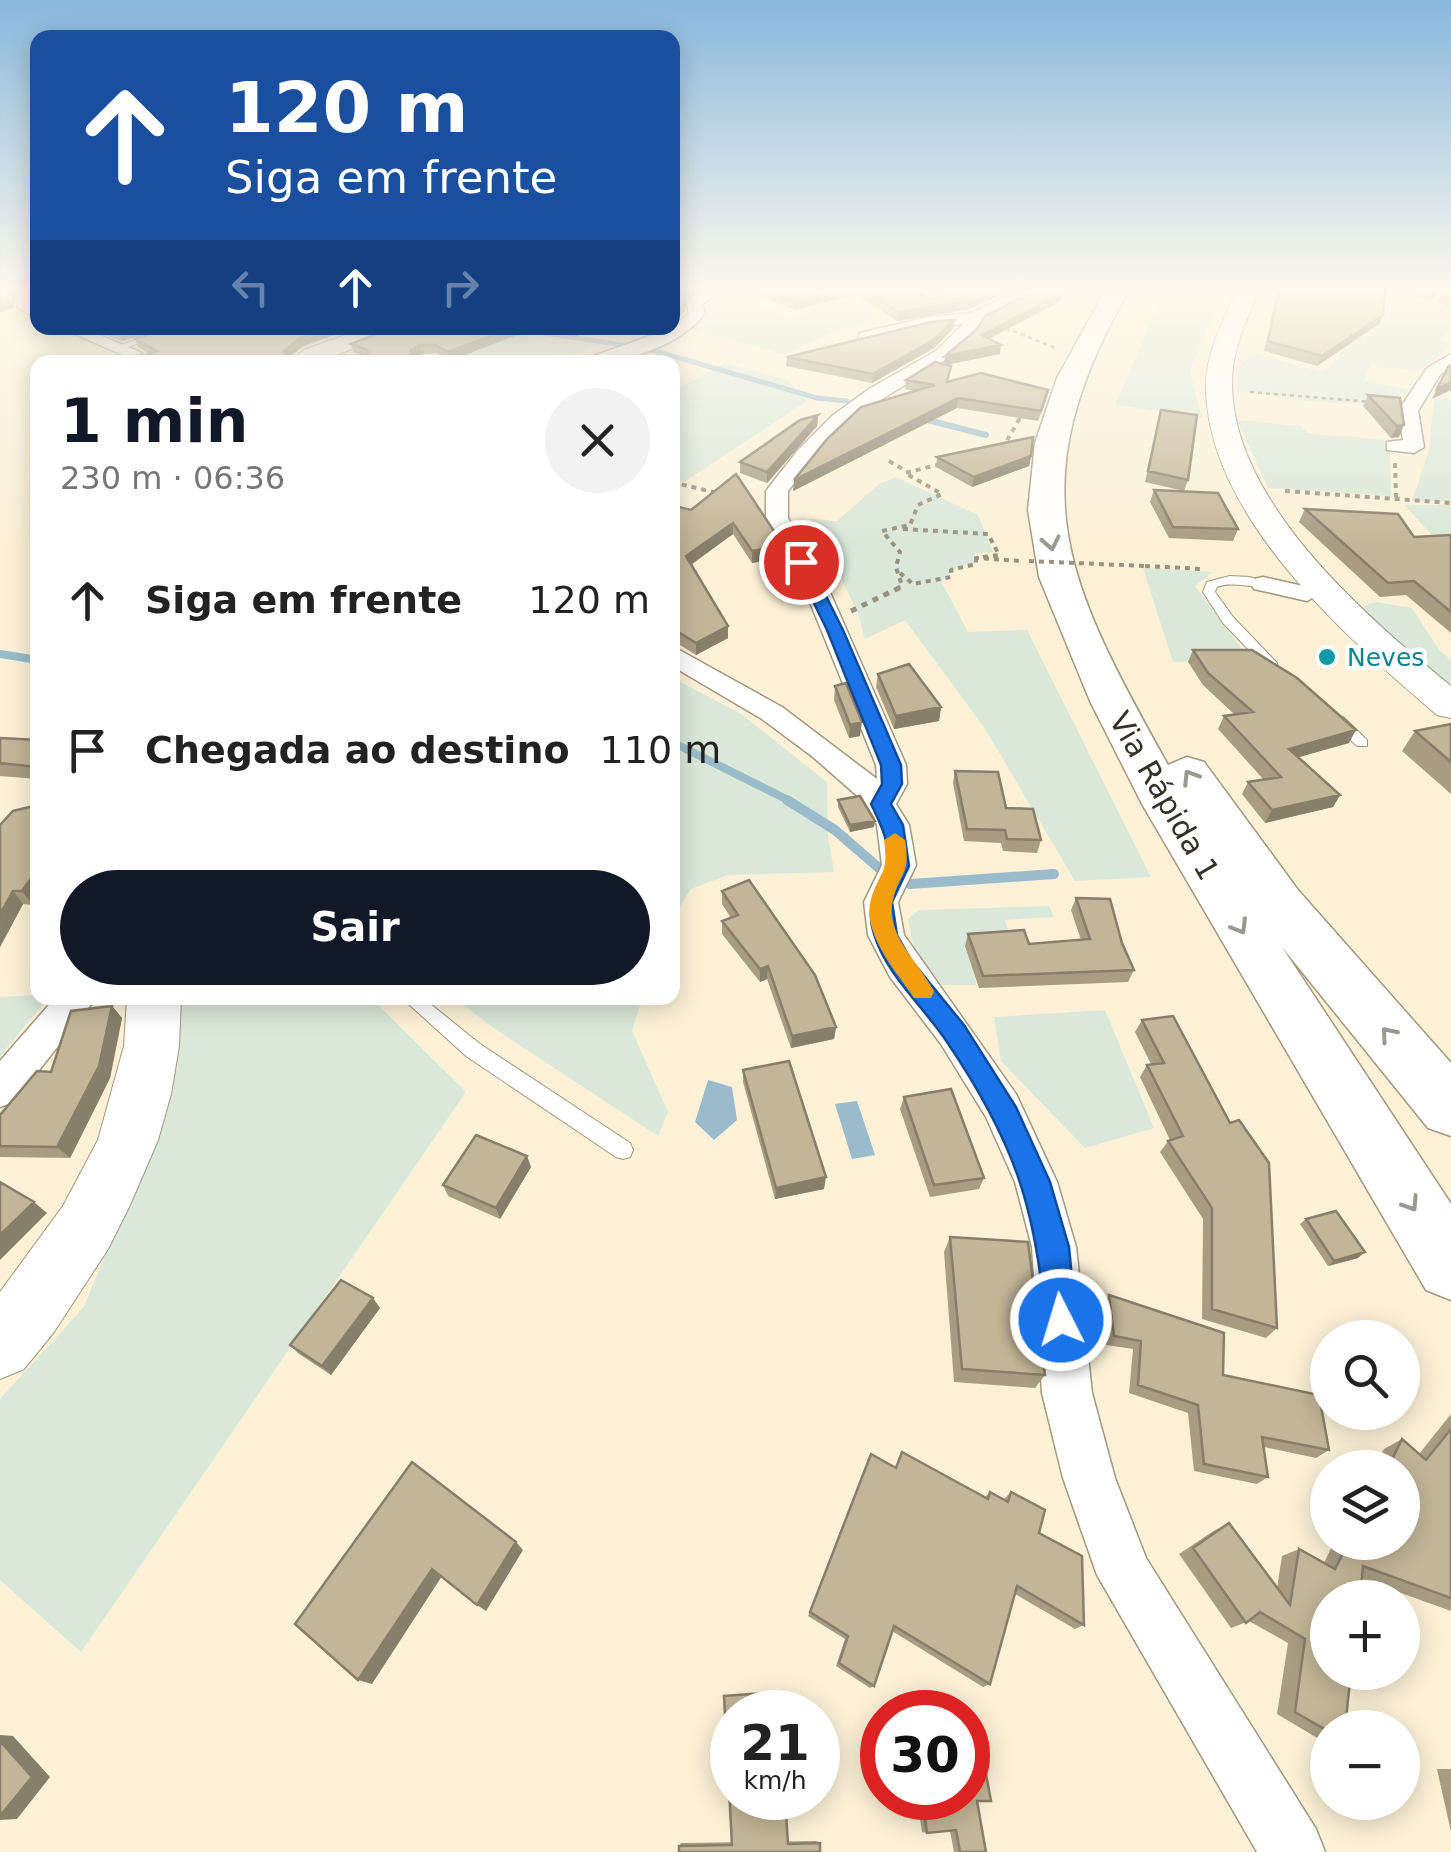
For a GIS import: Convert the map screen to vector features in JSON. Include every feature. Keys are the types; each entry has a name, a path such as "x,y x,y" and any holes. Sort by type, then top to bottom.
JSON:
{"highway":[{"name":"Via Rápida 1","path":"1074,373 1062,396 1045,478 1050,547 1106,695 1160,795 1380,1157 1451,1265"},
{"name":"Via Rápida 1","path":"1098,373 1079,436 1078,504 1089,566 1142,694 1189,778 1245,858 1451,1108"}],"main road":[{"path":"1220,373 1218,391 1232,453 1276,563 1378,668 1451,730"},
{"path":"1276,563 1451,706"},
{"path":"1308,594 1398,662"},
{"path":"0,1345 38,1301 102,1199 144,1084 153,1005"}],"street":[{"path":"881,804 892,784 891,765 817,590 776,518 776,506 777,491 783,481 856,406 908,373"},
{"path":"1394,446 1414,447 1408,411 1432,373"},
{"path":"680,659 772,713 874,793 893,825 898,866 880,902 886,936 903,967 955,1032 1002,1107 1036,1182 1054,1247 1067,1393 1089,1478 1125,1575 1293,1852"},
{"path":"0,1090 71,1005"}],"lane":[{"path":"1276,563 1251,580 1222,580 1211,585 1209,592 1264,660 1289,678"},
{"path":"1326,708 1362,743"},
{"path":"419,1005 474,1050 622,1150"}],"path":[{"path":"1251,392 1322,400 1413,402"},
{"path":"988,453 1003,449 1026,408"},
{"path":"889,461 908,472"},
{"path":"902,529 915,518 918,505 942,494 904,473 941,464"},
{"path":"680,484 776,506"},
{"path":"1280,490 1451,503"},
{"path":"843,616 898,590 903,581 899,573 900,552 882,531 988,534 998,555 980,554 976,564 952,570 952,577 946,580 914,584 899,573"},
{"path":"979,558 1217,570"}],"green space":[{"path":"706,373 764,373 788,380 807,401 684,482 680,481 680,387"},
{"path":"1129,373 1190,373 1202,417 1115,405"},
{"path":"1238,373 1367,373 1365,381 1410,390 1393,398 1350,403 1237,391"},
{"path":"1434,397 1451,399 1451,501 1412,501 1429,450"},
{"path":"1237,420 1300,426 1307,433 1384,440 1390,451 1391,496 1268,488"},
{"path":"896,477 978,515 993,552 975,553 974,564 958,567 941,581 968,632 1027,630 1151,877 1075,881 984,727 905,620 865,639 857,610 810,519 837,521 879,484"},
{"path":"1404,505 1451,505 1451,535 1432,535"},
{"path":"1143,568 1213,572 1195,586 1251,661 1173,662"},
{"path":"1376,602 1412,608 1439,650 1451,660 1451,694 1354,609"},
{"path":"680,682 741,714 827,782 828,836 834,872 728,875 691,889 680,906"},
{"path":"1049,906 1054,917 1005,920 1012,941 970,945 976,985 933,985 918,969 908,919 919,910"},
{"path":"30,995 30,1005 42,1005 0,1056 0,997"},
{"path":"178,1005 378,1005 466,1092 81,1652 0,1580 0,1399 84,1307 154,1133"},
{"path":"464,1005 640,1005 632,1031 668,1112 658,1136"},
{"path":"1105,1010 1154,1128 1085,1148 1001,1061 994,1017"}],"water":[{"path":"708,1080 732,1087 737,1120 714,1140 695,1122"},
{"path":"857,1101 875,1155 852,1159 835,1104"}],"building":[{"path":"917,373 949,373 947,382 983,373 1048,390 1041,411 958,398 794,480 827,439 861,407 935,385 906,380"},
{"path":"1445,373 1451,373 1451,382 1437,389"},
{"path":"1368,395 1400,398 1404,425 1397,426"},
{"path":"1161,410 1197,415 1188,480 1148,471"},
{"path":"818,415 767,472 740,462 800,420"},
{"path":"1033,437 1031,456 974,477 937,457"},
{"path":"736,474 784,546 752,551 733,523 686,556 728,626 696,643 680,633 680,507 691,510"},
{"path":"1154,490 1218,493 1238,529 1173,527"},
{"path":"1305,509 1398,514 1414,537 1451,535 1451,612 1414,581 1388,583"},
{"path":"1193,650 1252,650 1297,678 1356,730 1289,749 1340,795 1272,810 1248,782 1281,777 1224,716 1253,712 1208,673"},
{"path":"909,664 941,707 896,716 878,674"},
{"path":"846,683 862,722 850,725 835,686"},
{"path":"1451,724 1451,762 1415,731"},
{"path":"0,738 30,740 30,766 0,763"},
{"path":"955,771 998,772 1006,808 1033,809 1041,840 1007,839 1005,830 967,829"},
{"path":"860,796 875,821 850,825 838,800"},
{"path":"30,807 30,880 22,891 13,891 0,914 0,825 13,811"},
{"path":"749,880 815,975 836,1027 792,1036 768,966 760,969 722,921 738,915 722,891"},
{"path":"1076,898 1110,899 1134,970 983,976 968,934 1024,930 1029,944 1090,939"},
{"path":"112,1006 99,1066 57,1147 0,1146 0,1115 37,1071 51,1072 71,1011"},
{"path":"1173,1016 1230,1123 1239,1120 1269,1163 1277,1328 1212,1309 1212,1208 1168,1141 1183,1136 1147,1065 1164,1063 1142,1020"},
{"path":"789,1061 826,1177 776,1188 743,1070"},
{"path":"951,1089 984,1178 934,1185 904,1097"},
{"path":"476,1135 527,1156 496,1208 443,1185"},
{"path":"0,1182 34,1202 0,1235"},
{"path":"1336,1211 1365,1252 1334,1261 1306,1219"},
{"path":"950,1237 1028,1242 1045,1375 962,1369"},
{"path":"341,1280 373,1298 322,1366 290,1345"},
{"path":"1109,1295 1224,1333 1223,1375 1310,1393 1310,1430 1325,1430 1329,1450 1262,1437 1268,1477 1204,1464 1198,1405 1138,1385 1141,1341 1114,1336"},
{"path":"1451,1429 1451,1598 1420,1587 1420,1580 1402,1580 1363,1566 1362,1580 1310,1580 1310,1690 1349,1690 1347,1710 1310,1710 1310,1721 1295,1712 1305,1639 1260,1612 1246,1623 1193,1548 1229,1523 1290,1605 1299,1549 1310,1555 1310,1560 1335,1569 1340,1560 1420,1560 1420,1455 1426,1460"},
{"path":"1402,1439 1415,1450 1397,1450"},
{"path":"902,1452 988,1499 990,1492 1008,1502 1011,1492 1045,1510 1039,1533 1082,1556 1084,1625 1017,1586 990,1684 894,1626 874,1686 839,1663 848,1636 810,1612 871,1454 896,1468"},
{"path":"412,1462 516,1542 477,1605 432,1569 358,1680 295,1624"},
{"path":"0,1741 32,1777 0,1816"},
{"path":"731,1820 786,1820 788,1844 820,1843 820,1852 679,1852 679,1846 732,1845"},
{"path":"925,1820 980,1820 986,1852 960,1852 956,1830 927,1833"}],"waterway":[{"path":"732,373 817,398 847,401"},
{"path":"919,418 930,421"},
{"path":"920,418 986,435"},
{"path":"0,654 30,659"},
{"path":"680,746 792,802"},
{"path":"787,800 835,830 880,869"},
{"path":"910,884 1054,874"}],"slow traffic":[{"path":"895,840 898,866 880,902 886,936 922,991"}],"place":[{"name":"Neves","path":"1327,657"}],"route":[{"path":"801,562 835,630 891,765 892,784 881,804 893,825 898,866 880,902 886,936 903,967 955,1032 1002,1107 1036,1182 1054,1247 1061,1320"}]}
